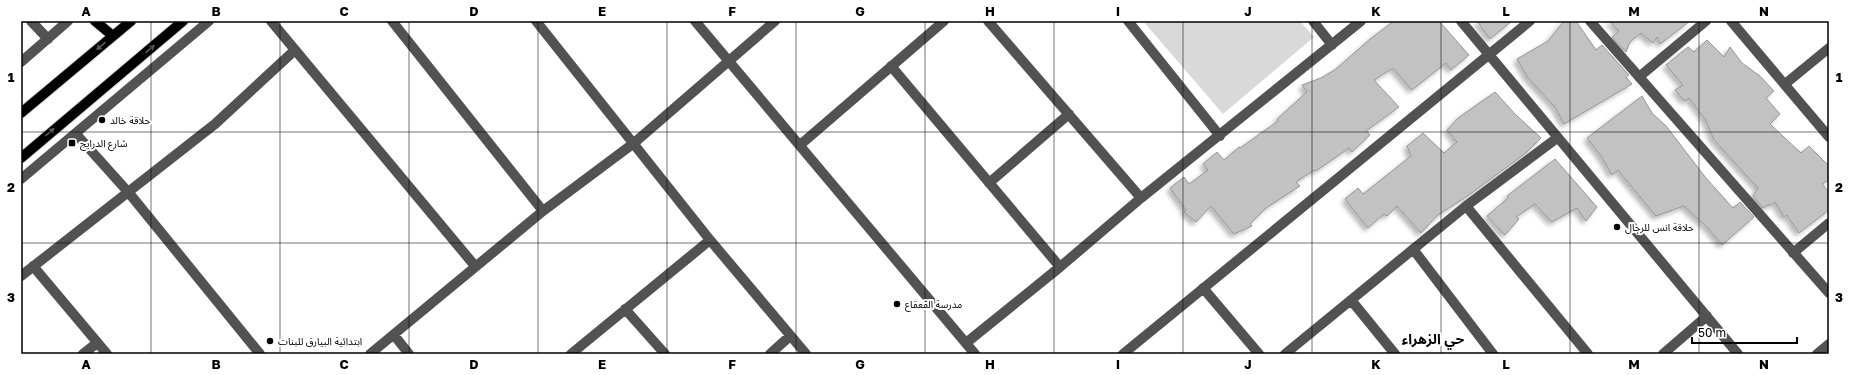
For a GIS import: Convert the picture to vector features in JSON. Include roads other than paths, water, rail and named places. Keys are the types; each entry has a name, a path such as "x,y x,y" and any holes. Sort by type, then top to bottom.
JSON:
{"main road":[{"path":"95,21 113,36"},
{"path":"21,113 131,21"},
{"path":"21,158 183,21"}],"street":[{"path":"31,21 48,39"},
{"path":"21,62 68,21"},
{"path":"21,179 209,21"},
{"path":"271,21 475,266"},
{"path":"392,21 543,211"},
{"path":"536,21 710,240 806,354"},
{"path":"695,21 728,62 800,144 975,354"},
{"path":"370,354 543,211 634,143 775,21"},
{"path":"800,144 944,21"},
{"path":"988,21 1141,198"},
{"path":"1128,21 1220,136"},
{"path":"1313,21 1332,45"},
{"path":"966,343 1060,267 1141,198 1220,136 1361,21"},
{"path":"1461,21 1738,354"},
{"path":"1125,354 1203,288 1530,21"},
{"path":"1590,21 1829,293"},
{"path":"1640,77 1706,21"},
{"path":"1731,21 1829,137"},
{"path":"1785,84 1829,48"},
{"path":"21,276 129,193 215,124 294,50"},
{"path":"891,66 1060,267"},
{"path":"990,183 1069,114"},
{"path":"76,134 129,193 260,354"},
{"path":"1286,354 1466,206 1557,138"},
{"path":"1466,206 1588,354"},
{"path":"1793,253 1829,223"},
{"path":"571,354 710,240"},
{"path":"1413,249 1493,354"},
{"path":"33,266 107,354"},
{"path":"1203,288 1259,354"},
{"path":"1351,300 1395,354"},
{"path":"625,309 665,354"},
{"path":"1663,354 1707,316"},
{"path":"394,335 409,354"},
{"path":"770,354 790,336"},
{"path":"83,354 98,343"},
{"path":"1817,354 1829,344"}],"place":[{"name":"حلاقة خالد","path":"102,120"},
{"name":"شارع الدرايج","path":"72,143"},
{"name":"حلاقة انس للرجال","path":"1617,227"},
{"name":"مدرسة القعقاع","path":"897,304"},
{"name":"ابتدائية البيارق للبنات","path":"270,341"}],"district":[{"name":"حي الزهراء","path":"1433,338"}]}
